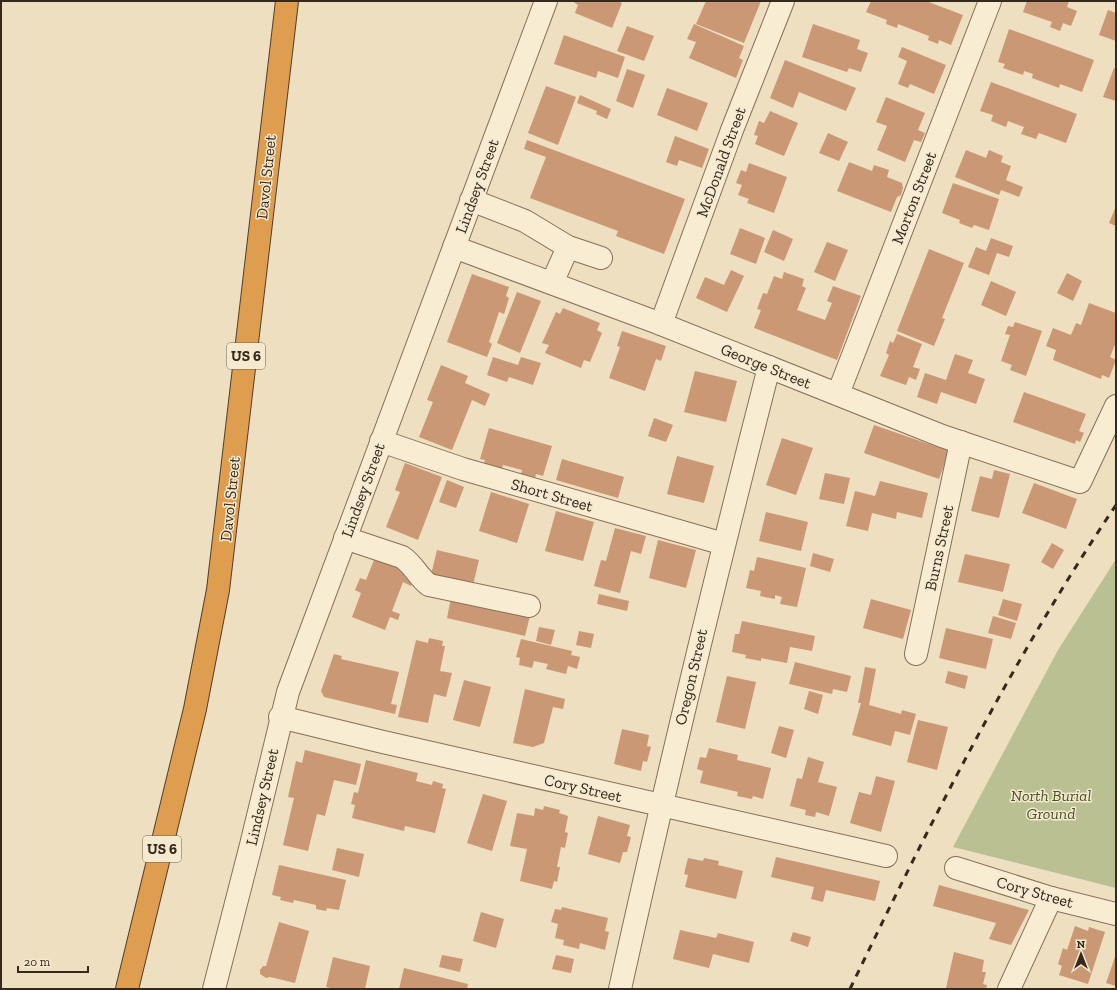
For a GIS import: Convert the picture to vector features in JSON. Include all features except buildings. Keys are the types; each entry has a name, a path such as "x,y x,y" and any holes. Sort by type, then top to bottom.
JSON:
{"highway":[{"name":"Davol Street","path":"126,989 188,738 218,590 287,1"}],"street":[{"name":"Lindsey Street","path":"214,989 251,845 280,717 288,692 546,1"},
{"name":"McDonald Street","path":"661,324 732,130 783,1"},
{"name":"Morton Street","path":"838,394 990,1"},
{"path":"471,200 525,221 568,247 601,258"},
{"name":"George Street","path":"454,246 661,324 961,442 1080,482 1116,406"},
{"path":"552,283 568,247"},
{"name":"Oregon Street","path":"620,989 660,806 769,367"},
{"name":"Short Street","path":"381,441 494,478 724,544"},
{"name":"Burns Street","path":"916,654 961,442"},
{"path":"345,538 402,558 410,563 422,580 429,585 529,606"},
{"name":"Cory Street","path":"280,717 660,806 886,856"},
{"name":"Cory Street","path":"956,868 1051,898 1116,914"},
{"path":"1009,989 1051,898"}],"green space":[{"name":"North Burial Ground","path":"1116,559 1116,888 953,847 1058,650"}],"railway":[{"path":"850,989 942,803 974,742 1042,622 1116,505"}]}
